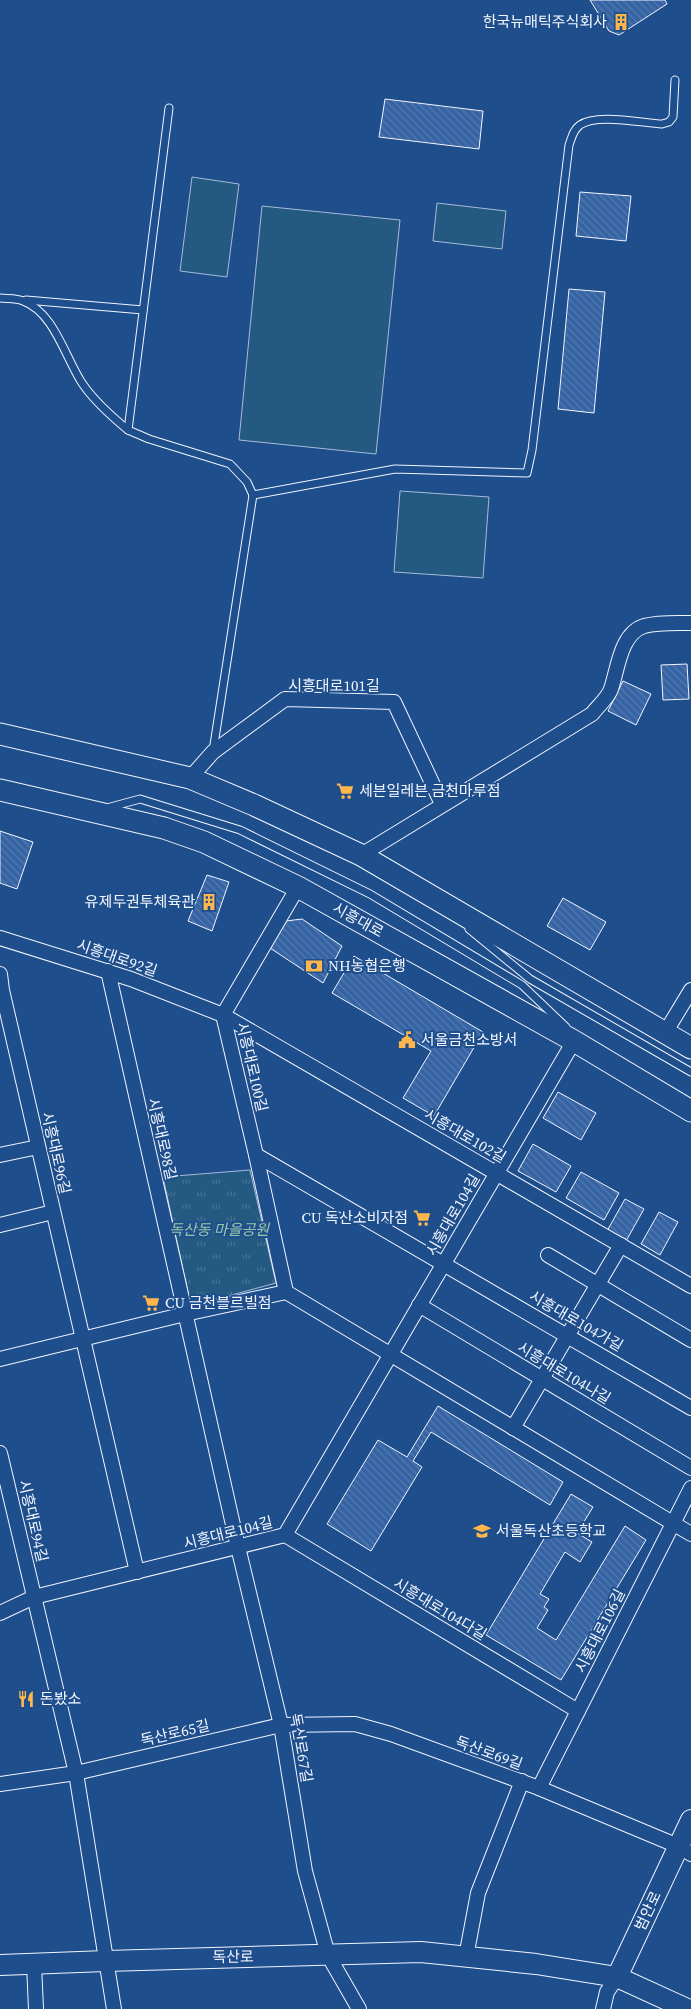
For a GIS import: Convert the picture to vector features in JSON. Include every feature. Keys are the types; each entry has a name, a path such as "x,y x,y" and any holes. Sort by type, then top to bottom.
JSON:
{"main road":[{"path":"0,734 190,778 254,805 361,855 691,1048"},
{"name":"시흥대로","path":"0,790 164,828 204,842 298,887 583,1046 691,1110"},
{"name":"범안로","path":"617,1977 685,1850 691,1820"},
{"name":"독산로","path":"0,1965 106,1960 421,1952 536,1964 617,1977 688,2009"}],"street":[{"path":"361,855 592,714 610,691 618,663 629,638 642,627 662,623 691,622"},
{"name":"시흥대로101길","path":"190,778 213,752 285,699 394,702 442,804"},
{"name":"시흥대로100길","path":"286,1292 223,1015 298,887"},
{"name":"시흥대로92길","path":"1,941 108,971 223,1015"},
{"name":"시흥대로98길","path":"108,971 238,1547"},
{"name":"시흥대로96길","path":"0,974 5,1028 38,1147 137,1572"},
{"path":"665,1033 691,990"},
{"name":"시흥대로102길","path":"223,1015 691,1286"},
{"name":"시흥대로104길","path":"0,1613 34,1597 285,1535 496,1173 583,1046"},
{"path":"0,1155 38,1147"},
{"path":"256,1155 444,1263"},
{"path":"0,1225 53,1212"},
{"path":"513,1428 620,1245"},
{"path":"548,1255 691,1340"},
{"name":"시흥대로104가길","path":"444,1263 691,1408"},
{"path":"0,1359 185,1314 286,1292 691,1534"},
{"name":"시흥대로104나길","path":"419,1305 691,1468"},
{"name":"시흥대로94길","path":"0,1453 34,1597"},
{"name":"시흥대로106길","path":"539,1788 691,1488"},
{"name":"시흥대로104다길","path":"285,1535 578,1711"},
{"name":"독산로67길","path":"238,1547 281,1725 305,1871 328,1955 359,2009"},
{"path":"34,1597 76,1773 114,2009"},
{"name":"독산로69길","path":"281,1725 355,1724 390,1734 522,1781 685,1850"},
{"name":"독산로65길","path":"0,1784 76,1773 281,1725"},
{"path":"466,1956 478,1893 522,1781"},
{"path":"34,1964 36,2009"},
{"path":"603,2009 607,1992 617,1977"}],"lane":[{"path":"253,495 395,469 526,473 532,450 569,145 573,132 581,124 594,119 662,124 670,122 675,80"},
{"path":"128,430 169,108"},
{"path":"0,298 143,310"},
{"path":"21,300 41,311 82,383 96,402 128,430 148,439 230,464 247,482 253,495 213,752"},
{"path":"92,812 140,799 249,834 370,894 522,985 583,1046"},
{"path":"439,900 475,934 530,979 691,1072"}],"green space":[{"path":"192,177 239,184 227,277 180,271"},
{"path":"437,203 506,211 502,249 433,241"},
{"path":"262,206 400,220 376,454 239,440"},
{"path":"400,491 489,497 483,578 394,572"},
{"name":"독산동 마을공원","path":"250,1170 276,1283 191,1306 163,1177"}],"building":[{"name":"한국뉴매틱주식회사","path":"590,0 665,0 667,4 619,35 609,31"},
{"path":"385,99 483,111 479,149 379,137"},
{"path":"580,192 631,196 626,241 576,236"},
{"path":"569,289 605,292 594,413 558,409"},
{"path":"687,664 689,699 663,700 661,665"},
{"path":"623,681 651,694 636,725 608,711"},
{"path":"0,831 33,842 17,889 0,883"},
{"name":"유제두권투체육관","path":"207,875 229,882 212,931 188,921"},
{"path":"563,898 606,922 590,950 547,926"},
{"name":"NH농협은행","path":"302,919 342,946 323,983 270,948 286,921"},
{"path":"354,956 483,1032 434,1116 403,1098 431,1051 332,993"},
{"path":"558,1092 596,1113 581,1140 543,1118"},
{"path":"533,1144 571,1166 556,1192 518,1171"},
{"path":"581,1172 619,1193 604,1220 566,1198"},
{"path":"625,1199 644,1209 626,1241 607,1231"},
{"path":"659,1212 678,1222 660,1255 641,1244"},
{"path":"438,1406 563,1482 550,1505 431,1432 413,1461 422,1467 371,1551 327,1524 378,1440 407,1457"},
{"path":"571,1494 593,1507 577,1533 592,1542 580,1562 565,1552 540,1594 549,1599 544,1607 548,1610 537,1628 556,1640 625,1526 646,1540 561,1680 486,1635"}],"place":[{"name":"한국뉴매틱주식회사","path":"621,22"},
{"name":"세븐일레븐 금천마루점","path":"345,791"},
{"name":"유제두권투체육관","path":"209,902"},
{"name":"NH농협은행","path":"314,966"},
{"name":"서울금천소방서","path":"407,1040"},
{"name":"CU 독산소비자점","path":"422,1218"},
{"name":"CU 금천블르빌점","path":"151,1303"},
{"name":"서울독산초등학교","path":"482,1531"},
{"name":"돈봤소","path":"26,1699"}]}
